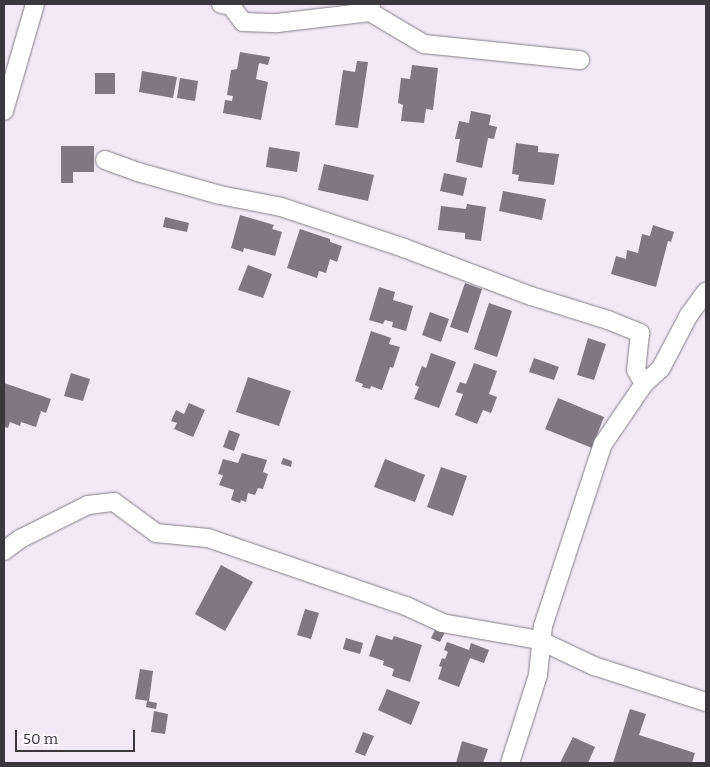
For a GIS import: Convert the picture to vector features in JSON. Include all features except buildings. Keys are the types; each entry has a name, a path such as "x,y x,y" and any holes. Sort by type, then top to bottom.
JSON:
{"street":[{"path":"4,111 35,4"},
{"path":"221,4 231,6 243,22 277,22 371,8 424,44 580,60"},
{"path":"106,160 138,172 193,187 281,207 404,248 531,296 608,320 640,333 636,370 644,384"},
{"path":"510,763 538,675 543,626 603,444 644,384 661,368 689,315 706,292"},
{"path":"4,550 88,505 114,502 156,533 208,538 406,606 442,623 542,641 594,666 706,702"}]}
